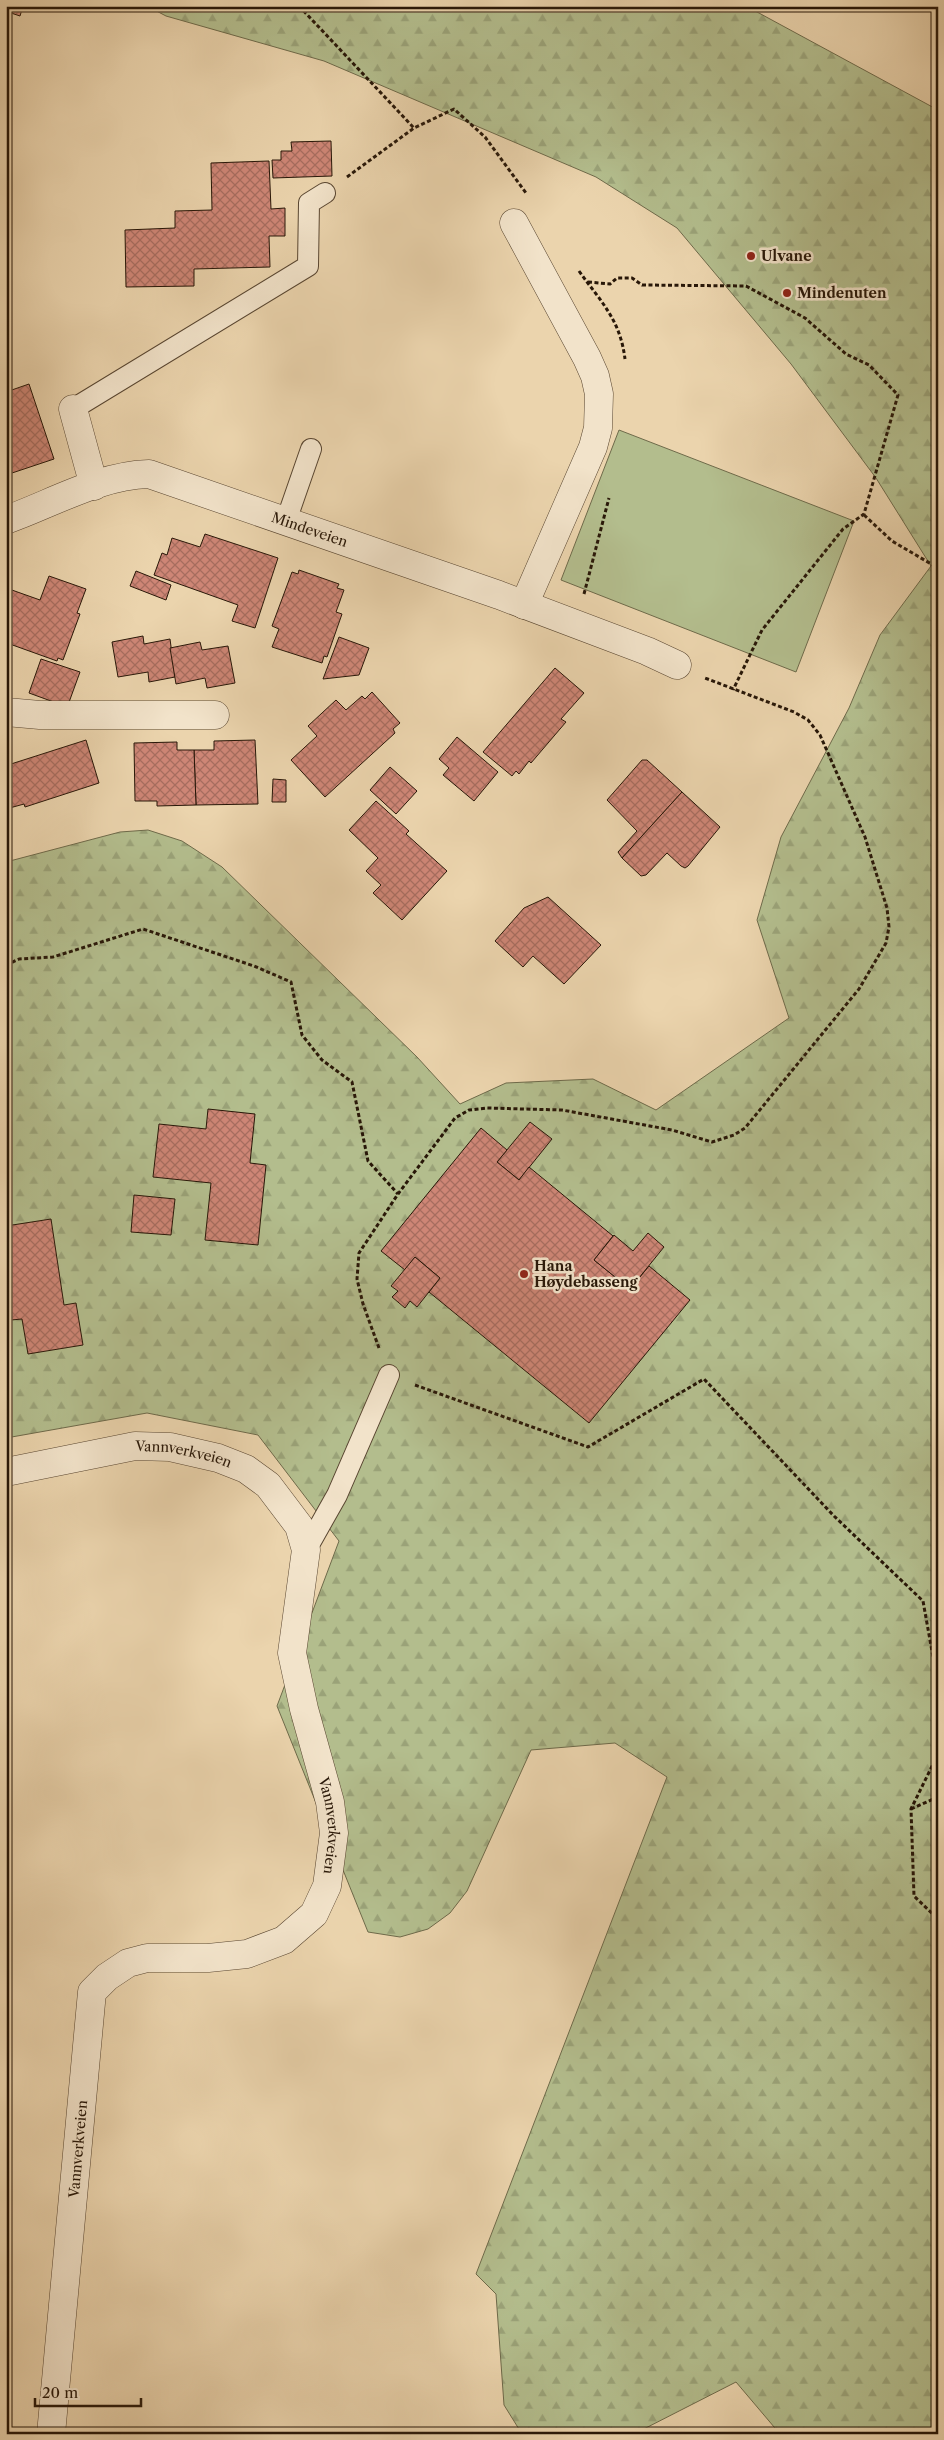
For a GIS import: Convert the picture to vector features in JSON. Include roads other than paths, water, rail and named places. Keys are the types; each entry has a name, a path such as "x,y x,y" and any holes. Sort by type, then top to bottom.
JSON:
{"street":[{"path":"514,223 587,358 595,376 600,412 593,446 524,605"},
{"path":"73,409 94,486"},
{"name":"Mindeveien","path":"6,520 94,486 134,474 149,474 524,605 647,651 677,665"},
{"path":"6,712 40,715 215,715"},
{"name":"Vannverkveien","path":"6,1472 135,1446 170,1447 218,1458 246,1469 268,1485 299,1526 306,1550 292,1653 304,1709 330,1802 334,1833 327,1886 314,1914 284,1940 247,1954 208,1958 147,1958 128,1963 107,1976 92,1992 51,2434"}],"lane":[{"path":"73,409 308,266 309,203 325,193"},
{"path":"286,522 311,449"},
{"path":"306,1550 337,1495 389,1375"}],"place":[{"name":"Ulvane","path":"751,256"},
{"name":"Mindenuten","path":"787,293"},
{"name":"Hana Høydebasseng","path":"524,1274"}]}
